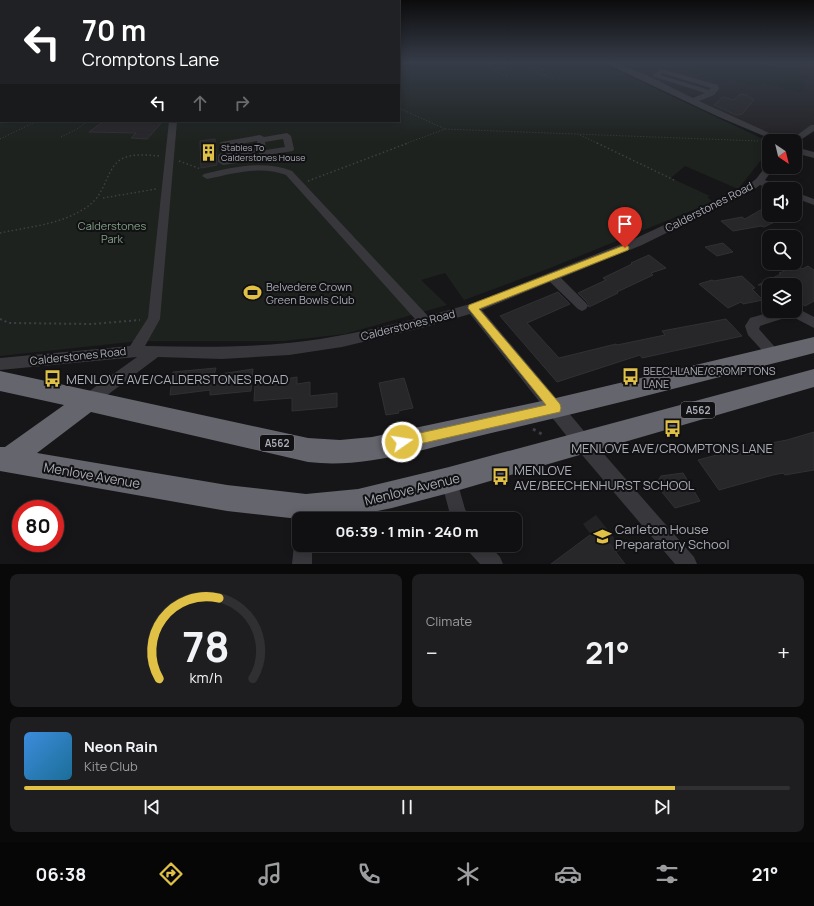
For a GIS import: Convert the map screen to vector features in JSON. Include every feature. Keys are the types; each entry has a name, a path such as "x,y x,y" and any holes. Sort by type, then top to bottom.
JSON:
{"highway":[{"name":"A562","path":"0,381 308,450 329,453 372,449 556,408 814,345"},
{"name":"Menlove Avenue","path":"310,512 392,496 814,378"},
{"path":"3,462 89,400"},
{"name":"Menlove Avenue","path":"3,462 227,498 300,512"}],"street":[{"path":"668,89 722,116 766,134"},
{"path":"699,89 711,93"},
{"path":"692,101 707,96 716,89"},
{"path":"134,351 154,319 173,122"},
{"path":"802,135 814,127"},
{"path":"224,144 260,138 265,167"},
{"path":"802,152 814,155"},
{"path":"207,176 265,167 281,169 289,173 425,322"},
{"name":"Calderstones Road","path":"0,364 134,351 222,353 289,348 342,341 425,322 472,308 638,242 749,189 759,181 764,174"},
{"path":"802,198 814,202"},
{"path":"553,277 582,306"},
{"path":"472,308 556,408 583,443 687,564"},
{"path":"774,354 753,331 752,326 755,322 788,312 795,312 814,323"},
{"name":"Calderstones Road","path":"89,400 156,351"},
{"path":"449,480 457,512"},
{"path":"302,564 303,552"},
{"path":"482,552 493,564"}],"path":[{"path":"400,108 445,129 759,141"},
{"path":"0,139 35,122"},
{"path":"61,137 79,128 86,122"},
{"path":"299,185 445,129"},
{"path":"579,135 674,180"},
{"path":"0,233 53,222 83,210 99,194 111,169 122,158 136,154 170,158 201,169 207,176"},
{"path":"103,198 167,188"},
{"path":"0,319 9,323 92,324 154,319"},
{"path":"532,428 551,439"}],"shaded area":[{"path":"672,89 814,89 814,126 803,135 771,134"},
{"name":"Carleton House Preparatory School","path":"596,515 622,548 612,557 579,564 601,548 583,524"}],"green space":[{"name":"Calderstones Park","path":"400,89 657,89 762,139 762,159 738,189 685,166 671,178 710,196 707,197 713,202 550,268 464,300 445,273 421,280 447,305 345,334 284,341 139,341 0,356 0,122 400,122"},
{"path":"787,89 803,89 801,93"}],"building":[{"path":"740,94 747,95 754,100 742,114 736,115 714,105 723,97 734,100"},
{"path":"103,122 162,122 147,139 131,138 136,133 89,132"},
{"name":"Stables To Calderstones House","path":"215,139 217,165 201,168 200,141"},
{"path":"762,209 762,222 775,222 764,227 761,226 733,231 721,221 742,217 745,219"},
{"path":"723,243 733,252 717,256 705,247"},
{"path":"649,255 666,268 651,273 653,275 589,307 587,302 578,293 606,280 603,278"},
{"path":"808,266 814,270 814,301 805,306 802,304 802,278 773,278 781,274 779,273 787,270 802,269"},
{"path":"742,276 755,288 752,289 762,300 743,304 741,302 728,308 699,284 712,280 714,281"},
{"path":"558,292 570,304 527,323 559,358 616,344 665,335 662,331 726,319 742,336 642,358 640,355 557,382 500,316"},
{"path":"216,368 214,375 253,369 251,391 210,395 210,390 170,395 173,372"},
{"path":"297,377 297,384 310,382 310,396 337,393 337,407 292,411 292,398 254,401 255,385 286,382 286,379"},
{"path":"404,378 413,408 398,411 399,413 386,415 379,383"},
{"path":"814,432 814,470 785,475 783,473 773,475 719,490 698,460 739,449 745,456 766,452 760,445 787,440"},
{"path":"683,473 700,501 675,508 657,486 657,483 661,476"},
{"path":"598,529 625,564 551,564"}],"place":[{"name":"Stables To Calderstones House","path":"208,153"},
{"name":"Belvedere Crown Green Bowls Club","path":"253,293"},
{"name":"BEECHLANE/CROMPTONS LANE","path":"630,377"},
{"name":"MENLOVE AVE/CALDERSTONES ROAD","path":"53,379"},
{"name":"MENLOVE AVE/CROMPTONS LANE","path":"672,429"},
{"name":"MENLOVE AVE/BEECHENHURST SCHOOL","path":"501,477"},
{"name":"Carleton House Preparatory School","path":"602,536"}],"route":[{"path":"402,442 556,408 472,308 625,248"}]}
